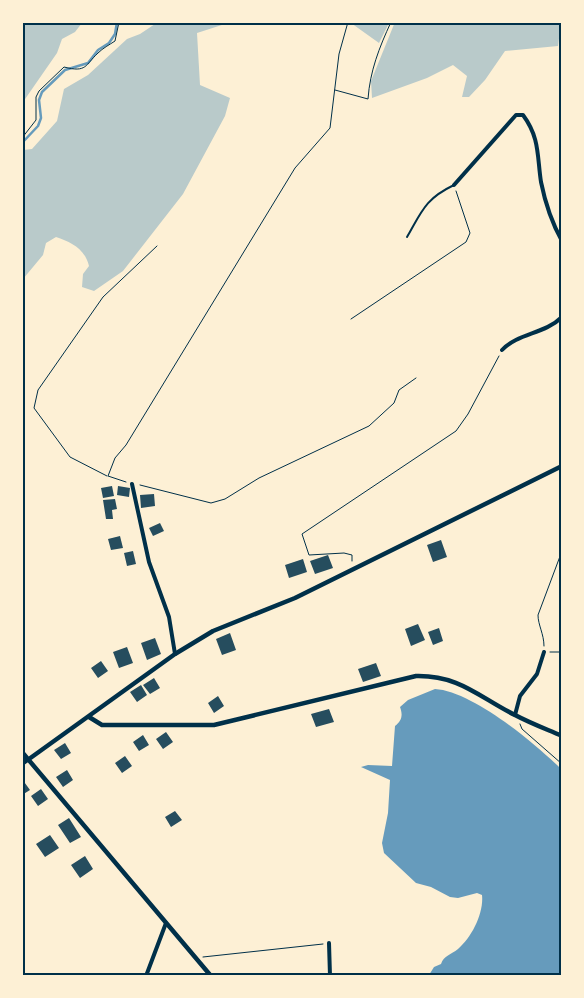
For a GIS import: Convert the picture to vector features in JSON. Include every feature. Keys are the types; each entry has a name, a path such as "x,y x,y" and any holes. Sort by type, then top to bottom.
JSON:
{"street":[{"path":"454,185 516,115 523,115 538,143 542,182 551,216 562,241"},
{"path":"502,350 508,344 541,331 562,317"},
{"path":"22,764 175,654 213,631 295,598 562,466"},
{"path":"132,484 149,562 169,617 175,654"},
{"path":"515,715 520,696 537,674 544,652"},
{"path":"89,717 102,725 214,724 416,676 431,676 460,683 515,715 562,736"},
{"path":"22,752 211,976"},
{"path":"146,976 166,923"},
{"path":"329,943 330,976"}],"lane":[{"path":"407,237 425,206 435,194 454,185"}],"path":[{"path":"22,138 36,120 36,97 39,91 64,67 71,69 84,68 92,62 97,54 115,41 119,22"},
{"path":"108,476 115,458 126,445 295,168 330,128 339,54 348,22"},
{"path":"334,90 368,99 370,78 377,52 391,22"},
{"path":"351,319 470,238 454,185"},
{"path":"157,246 103,297 38,390 34,408 38,416 70,457 108,476 132,484 211,503 225,499 259,478 369,426 394,403 399,390 416,378"},
{"path":"353,569 352,555 344,553 308,555 302,534 456,431 468,414 502,350"},
{"path":"562,551 538,615 538,621 543,630 544,652 562,652"},
{"path":"515,715 522,729 562,764"},
{"path":"197,958 329,943"}],"shaded area":[{"path":"23,22 82,23 75,32 62,39 57,53 23,102"},
{"path":"158,22 228,23 197,33 200,85 230,98 225,116 183,194 123,271 94,291 82,287 83,274 89,266 87,260 77,247 56,237 46,243 43,255 23,279 23,150 32,149 57,121 64,89 88,75 127,39 140,34"},
{"path":"351,22 389,23 379,43"},
{"path":"395,22 561,23 558,46 505,51 485,80 469,97 462,97 467,76 453,65 427,78 372,98 371,81"}],"water":[{"path":"435,689 450,692 484,708 536,746 561,769 561,975 429,975 434,967 441,964 448,955 458,949 468,938 479,917 482,895 477,893 458,898 450,897 431,887 416,883 384,853 382,843 388,813 390,780 361,767 368,765 392,766 395,726 402,715 400,707 408,700"}],"building":[{"path":"112,486 114,496 103,498 101,488"},
{"path":"118,486 130,488 129,497 117,495"},
{"path":"154,494 155,506 141,508 140,495"},
{"path":"115,499 117,509 112,510 113,519 106,519 103,500"},
{"path":"160,523 164,531 153,536 149,528"},
{"path":"120,536 123,548 111,550 108,539"},
{"path":"441,540 447,557 433,562 427,545"},
{"path":"133,551 136,564 127,566 124,553"},
{"path":"328,555 333,568 315,574 310,561"},
{"path":"303,559 307,572 289,578 285,565"},
{"path":"418,624 425,640 411,646 405,629"},
{"path":"439,628 443,641 433,645 428,632"},
{"path":"230,633 236,650 222,655 216,639"},
{"path":"155,638 161,654 147,660 141,643"},
{"path":"127,647 133,663 119,668 113,652"},
{"path":"101,661 108,671 98,678 91,668"},
{"path":"376,663 381,676 363,682 358,669"},
{"path":"154,678 160,688 150,694 143,685"},
{"path":"141,685 147,695 137,702 130,692"},
{"path":"218,696 224,706 214,713 208,703"},
{"path":"329,709 334,722 316,727 311,714"},
{"path":"166,732 173,742 163,749 156,739"},
{"path":"143,735 149,745 139,751 133,742"},
{"path":"65,743 71,753 61,759 54,750"},
{"path":"125,756 132,766 122,773 115,763"},
{"path":"67,770 73,780 63,787 56,777"},
{"path":"22,779 30,790 22,795"},
{"path":"41,789 48,799 38,806 31,796"},
{"path":"175,811 182,820 171,827 165,817"},
{"path":"69,818 81,837 70,843 58,825"},
{"path":"50,835 59,848 45,857 36,844"},
{"path":"85,856 93,869 80,878 71,865"}],"waterway":[{"path":"22,143 38,126 41,118 39,100 42,92 65,70 88,63 98,50 109,43 115,34 117,22"}]}
